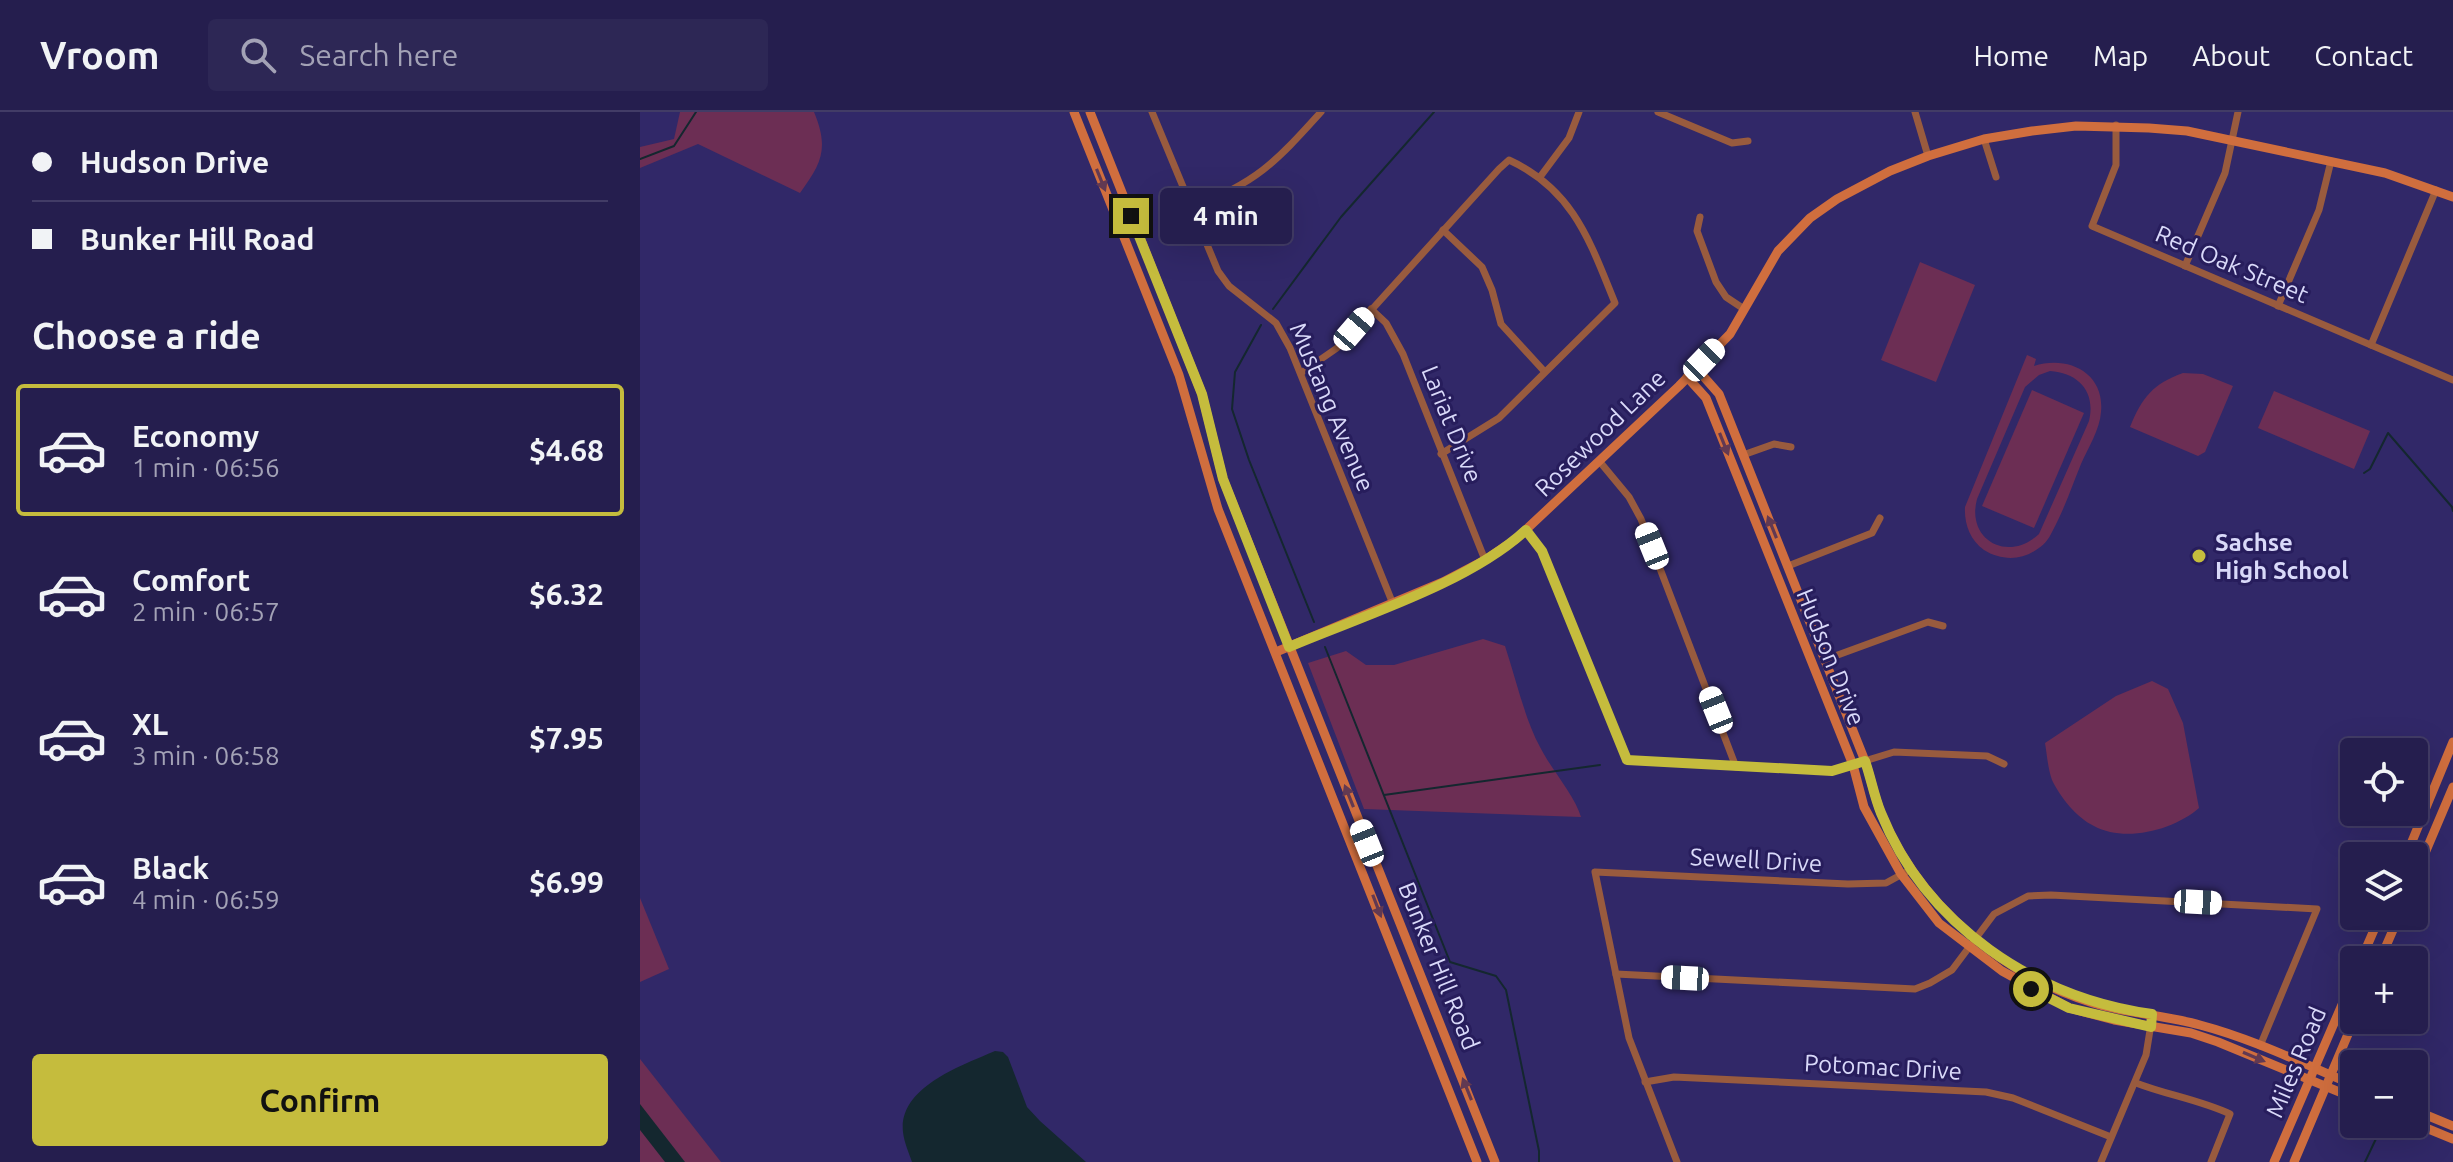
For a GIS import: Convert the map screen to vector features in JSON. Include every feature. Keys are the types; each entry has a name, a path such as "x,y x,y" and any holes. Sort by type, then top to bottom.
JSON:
{"street":[{"name":"Bunker Hill Road","path":"1074,112 1189,400 1210,486 1477,1162"},
{"name":"Bunker Hill Road","path":"1090,112 1202,394 1223,479 1495,1162"},
{"path":"1191,208 1246,184 1260,174 1276,162 1321,112"},
{"path":"1540,177 1569,138 1579,112"},
{"path":"1658,112 1732,143 1748,141"},
{"path":"1915,112 1928,156"},
{"path":"2185,266 2225,173 2238,112"},
{"name":"Mustang Avenue","path":"1156,113 1218,271 1229,286 1276,323 1301,373 1393,604"},
{"name":"Rosewood Lane","path":"1276,652 1393,604 1485,560 1526,530 1730,334 1778,251 1810,218 1864,185 1928,156 1984,139 2047,129 2116,125 2187,131 2331,161 2385,173 2453,197"},
{"name":"Red Oak Street","path":"2116,125 2116,165 2092,226 2453,380"},
{"path":"1984,139 1996,177"},
{"path":"1301,373 1337,348 1509,160 1540,177 1565,200 1586,232 1615,303 1499,418 1441,454"},
{"path":"2278,306 2319,210 2331,161"},
{"path":"2371,345 2436,190"},
{"path":"1700,217 1697,231 1716,282 1726,297 1744,309"},
{"path":"1443,230 1482,267 1501,324 1544,371"},
{"name":"Lariat Drive","path":"1371,309 1386,323 1403,354 1485,560"},
{"name":"Hudson Drive","path":"1696,368 1719,394 1865,761 1882,816 1911,868 1947,913 1975,939 2017,969 2057,989 2092,1003 2201,1025 2340,1079"},
{"name":"Hudson Drive","path":"1687,377 1706,398 1853,765 1864,807 1901,874 1939,923 2012,977 2069,1008 2191,1033 2340,1092"},
{"path":"1743,455 1774,444 1791,447"},
{"path":"1600,462 1629,497 1641,519 1736,767"},
{"path":"1788,566 1872,533 1880,518"},
{"path":"1526,530 1542,551 1627,760 1832,771 1894,752 1987,756 2004,764"},
{"path":"1824,660 1928,622 1943,626"},
{"path":"2412,842 2450,759 2453,742"},
{"path":"2428,846 2453,787"},
{"name":"Sewell Drive","path":"1616,974 1595,872 1848,884 1886,883 1911,868"},
{"path":"1677,1162 1629,1038 1616,974 1915,989 1952,970 1994,914 2028,896 2317,909 2260,1046"},
{"path":"2368,946 2375,930"},
{"path":"2371,939 2386,946 2393,930"},
{"name":"Miles Road","path":"2274,1162 2340,1009"},
{"path":"2101,1162 2146,1055 2152,1014"},
{"name":"Miles Road","path":"2294,1162 2348,1034"},
{"name":"Potomac Drive","path":"1645,1082 1674,1077 1986,1092 2013,1098 2111,1137"},
{"path":"2136,1083 2230,1114 2211,1162"},
{"path":"2428,1116 2453,1126"},
{"path":"2428,1129 2453,1139"}],"shaded area":[{"path":"680,112 814,112 822,146 818,164 800,193 698,144 640,168 640,147 674,139"},
{"path":"1920,262 1975,285 1936,382 1881,360"},
{"path":"2027,355 2036,359 2034,366 2047,363 2071,365 2090,377 2101,398 2098,425 2051,535 2043,544 2030,554 2017,557 1990,553 1979,546 1972,536 1965,507","holes":["2050,371 2083,386 2090,401 2089,421 2039,534 2015,547 1992,543 1978,526 1975,513 1977,499 2025,387 2039,375"]},
{"path":"2183,373 2203,374 2233,386 2205,452 2198,456 2130,427 2150,393"},
{"path":"2032,390 2084,413 2034,528 1982,506"},
{"path":"2274,391 2370,431 2354,469 2258,428"},
{"path":"1483,639 1505,646 1534,735 1581,817 1364,809 1308,663 1346,651 1366,665 1394,665"},
{"path":"2152,681 2168,689 2183,723 2199,808 2189,816 2149,832 2106,831 2081,818 2060,793 2052,780 2045,743 2116,696"},
{"path":"640,898 669,969 640,982"},
{"path":"640,1059 721,1162 640,1162"}],"water":[{"path":"995,1051 1003,1052 1008,1057 1027,1107 1086,1162 912,1162 903,1132 904,1116 911,1102 935,1080"},
{"path":"640,1104 685,1162 665,1162 640,1130"}],"waterway":[{"path":"640,159 674,146 696,112"},
{"path":"1273,309 1341,217 1434,112"},
{"path":"1261,325 1235,372 1232,409 1249,460 1314,622"},
{"path":"2364,473 2370,469 2388,433 2453,511"},
{"path":"1325,647 1450,962 1496,976 1506,990 1539,1162"},
{"path":"1384,795 1600,765"},
{"path":"2365,1162 2376,1138"}],"place":[{"name":"Sachse High School","path":"2199,556"}],"route":[{"path":"1131,216 1202,394 1223,479 1289,647 1443,582 1485,560 1526,530 1542,551 1627,760 1832,771 1865,761 1882,816 1894,839 1911,868 1956,922 2001,958 2034,978 2092,1003 2152,1014 2151,1027 2069,1008 2031,989"}]}
